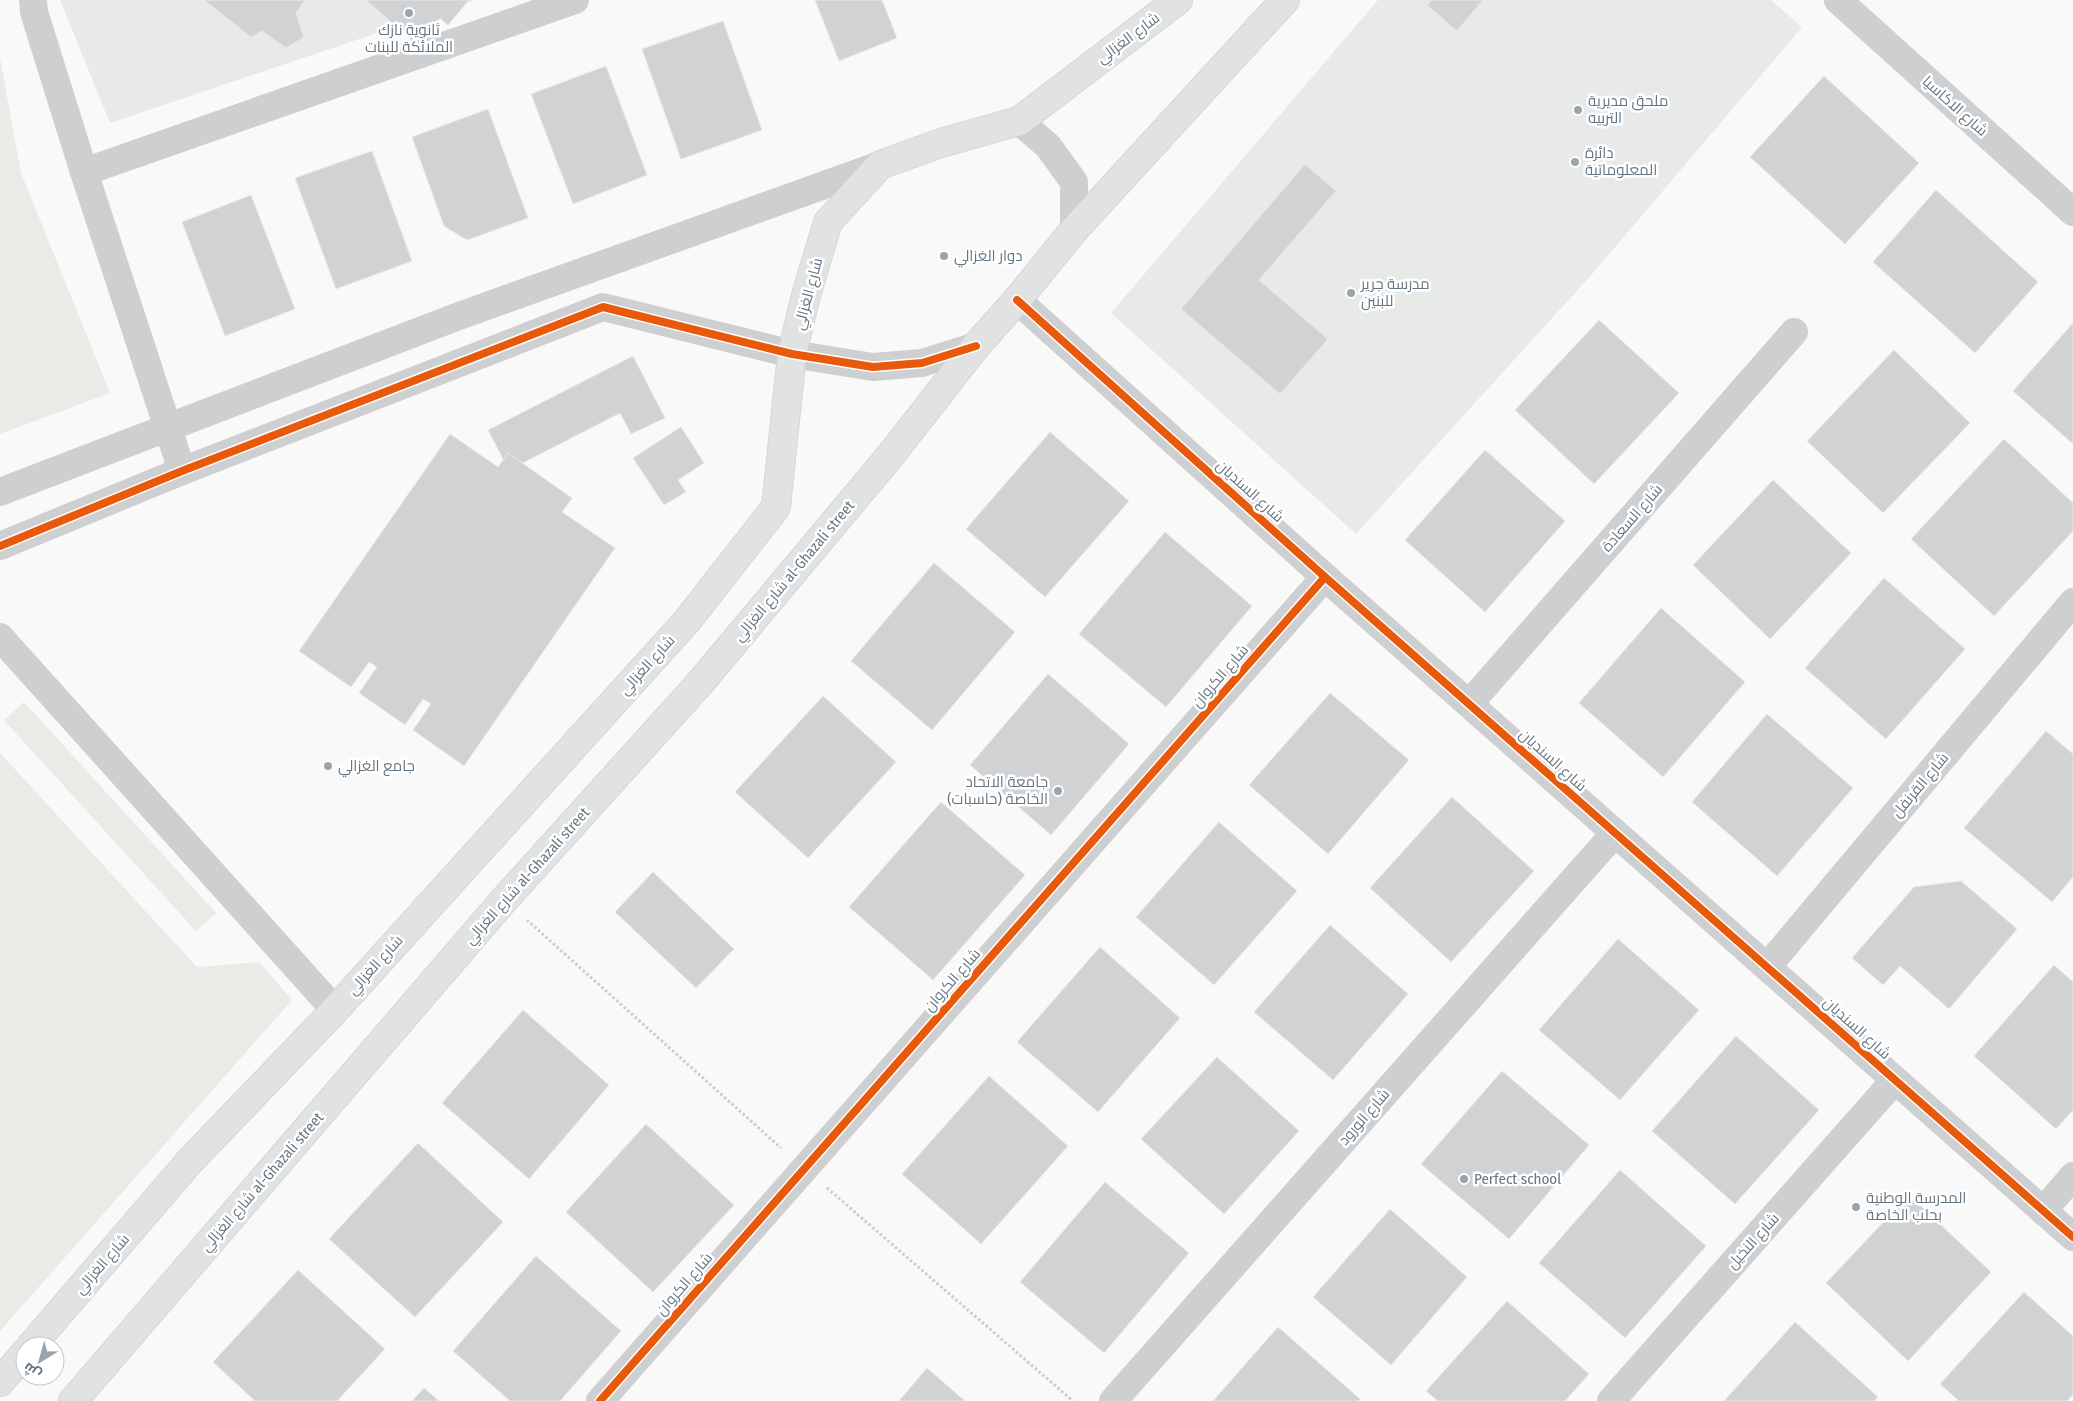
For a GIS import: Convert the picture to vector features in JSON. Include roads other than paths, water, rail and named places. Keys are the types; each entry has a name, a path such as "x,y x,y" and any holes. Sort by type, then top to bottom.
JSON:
{"main road":[{"name":"شارع الغزالي","path":"40,1336 190,1161 335,1010 687,621 776,506 792,354 806,296 828,222 880,165 941,143 1019,121 1178,0"},
{"path":"976,346 1017,300 1074,230 1285,0"},
{"name":"شارع الغزالي al-Ghazali street","path":"73,1401 504,900 700,684 890,456 976,346"},
{"path":"0,1382 15,1365"}],"street":[{"path":"33,0 34,12 84,172 182,470"},
{"path":"84,172 575,0"},
{"name":"شارع الاكاسيا","path":"1838,0 2073,212"},
{"path":"1019,121 1048,146 1074,182 1074,230"},
{"path":"0,492 459,316 880,165"},
{"name":"شارع السنديان","path":"1017,300 1325,577 2073,1237"},
{"path":"0,546 182,470 603,307 792,354 873,367 922,363 976,346"},
{"name":"شارع السعادة","path":"1469,704 1794,332"},
{"name":"شارع الكروان","path":"600,1401 1325,577"},
{"name":"شارع القرنفل","path":"1767,967 2073,602"},
{"path":"0,637 335,1010"},
{"name":"شارع الورود","path":"1113,1401 1615,833"},
{"name":"شارع النخيل","path":"1611,1401 1895,1080"},
{"path":"2043,1211 2073,1176"}],"place":[{"name":"ثانوية نازك الملائكة للبنات","path":"409,13"},
{"name":"ملحق مديرية التربيه","path":"1578,110"},
{"name":"دائرة المعلوماتية","path":"1575,162"},
{"name":"دوار الغزالي","path":"944,256"},
{"name":"مدرسة جرير للبنين","path":"1351,293"},
{"name":"جامع الغزالي","path":"328,766"},
{"name":"جامعة الاتحاد الخاصة (حاسبات)","path":"1058,791"},
{"name":"Perfect school","path":"1464,1179"},
{"name":"المدرسة الوطنية بحلب الخاصة","path":"1856,1207"}]}
